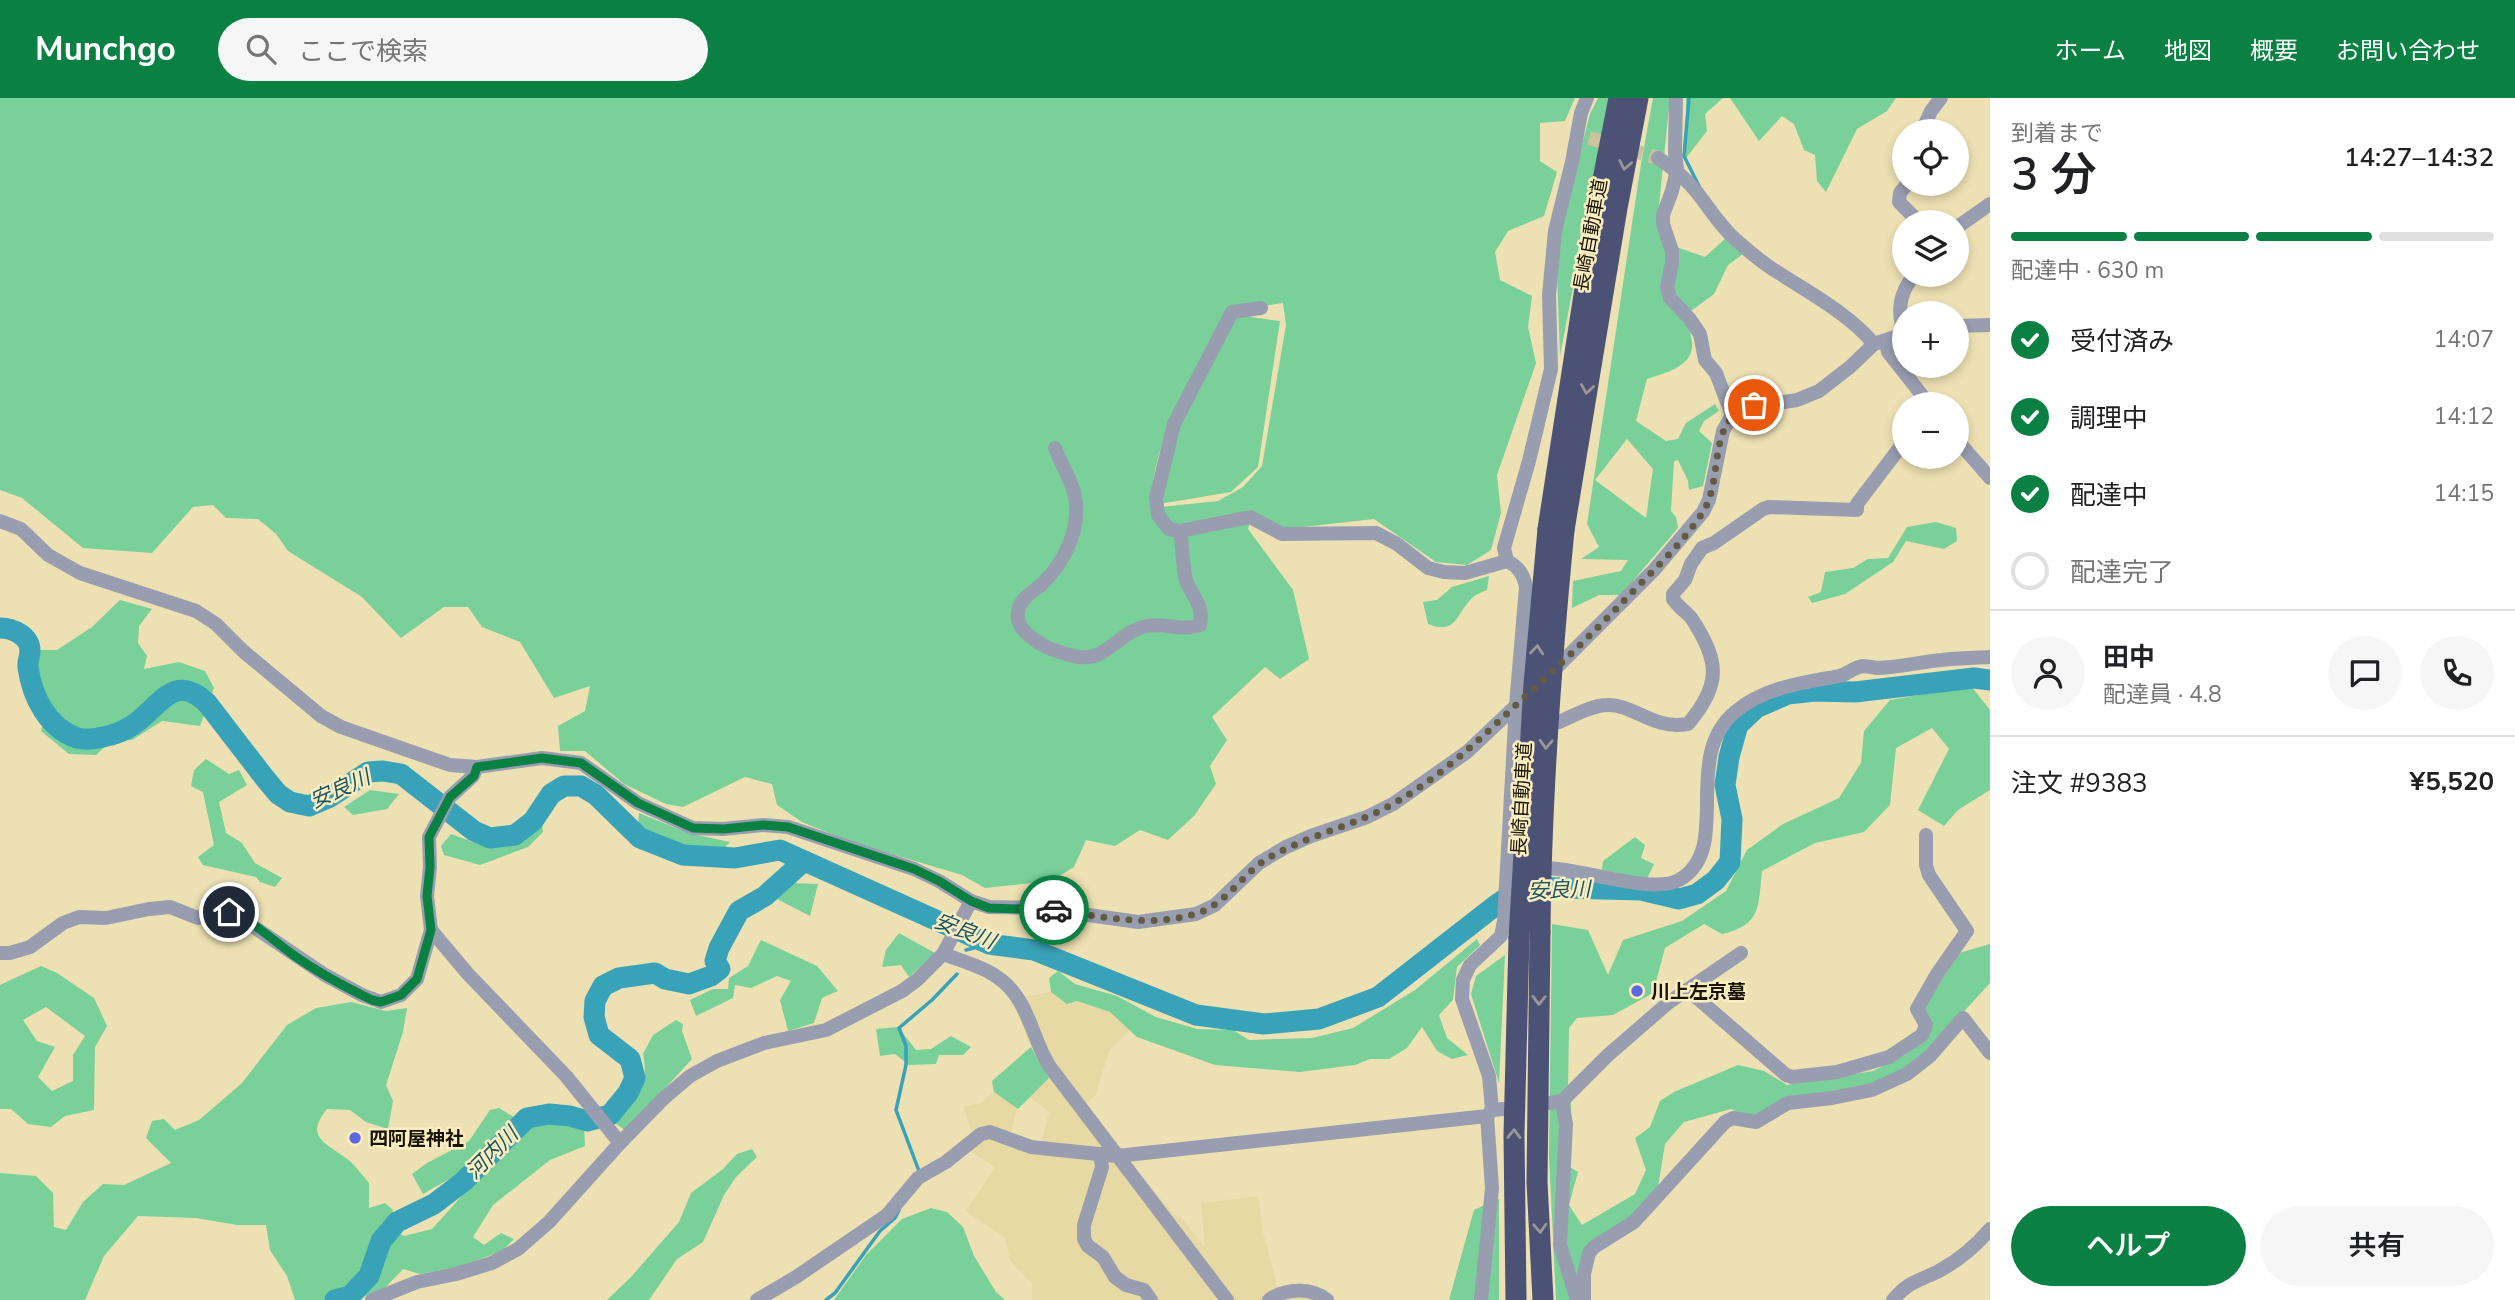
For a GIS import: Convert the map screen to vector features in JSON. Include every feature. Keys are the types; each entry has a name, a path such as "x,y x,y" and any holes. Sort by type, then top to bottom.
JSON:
{"highway":[{"name":"長崎自動車道","path":"1543,1300 1529,935 1534,684 1597,210 1619,98"},
{"name":"長崎自動車道","path":"1556,529 1638,98"},
{"name":"長崎自動車道","path":"1515,1295 1514,1135 1529,935"}],"street":[{"path":"1507,561 1504,548 1529,461 1550,369 1549,295 1552,252 1559,207 1572,162 1583,137 1581,113 1587,98"},
{"path":"1676,98 1677,170 1662,224 1672,251 1667,287 1670,298 1700,334 1705,360 1716,373 1732,415"},
{"path":"1927,119 1941,98"},
{"path":"1658,158 1677,170 1734,238 1765,264 1880,343 1920,392"},
{"path":"1969,219 1990,204"},
{"path":"1261,308 1232,312 1174,424 1156,498 1158,515 1169,529 1180,531 1250,517 1282,534 1376,533 1428,568 1465,573 1507,561 1525,577 1504,921 1501,936 1471,965 1463,981 1462,999 1489,1076 1494,1112 1492,1188 1481,1300"},
{"path":"1969,326 1990,325"},
{"path":"0,521 21,529 48,555 80,573 196,611 216,624 243,651 321,716 341,727 450,765 477,767 542,758 581,763 638,803 693,828 723,829 763,825 788,827 914,869 939,881 968,906 1039,908 1138,922 1196,914 1215,905 1259,863 1286,847 1367,817 1393,804 1467,752 1565,661 1654,570 1703,512 1709,500 1723,431 1732,415 1743,408 1797,400 1819,391 1880,343 1892,338"},
{"path":"1055,448 1075,496 1075,523 1058,568 1021,602 1017,613 1021,627 1045,648 1079,658 1094,658 1118,640 1148,626 1187,629 1200,625 1202,615 1198,600 1186,581 1180,531"},
{"path":"1969,454 1990,478"},
{"path":"1559,722 1606,705 1621,707 1651,721 1676,726 1688,724 1700,710 1714,679 1706,644 1691,618 1673,599 1673,594 1685,580 1691,564 1702,548 1769,507 1857,510 1857,504 1892,458"},
{"path":"1686,532 1702,548"},
{"path":"1506,878 1512,873 1549,867 1647,884 1677,882 1696,867 1704,850 1707,836 1708,758 1721,728 1735,712 1776,688 1843,675 1862,666 1879,668 1990,657"},
{"path":"0,953 30,947 63,923 79,916 106,918 170,907 198,918 229,912 242,915 251,925 325,975 362,995 381,1002 401,995 417,979 431,930 427,896 429,837 450,797 474,776 477,767"},
{"path":"1688,990 1786,1075 1792,1077 1838,1072 1889,1057 1922,1034 1926,1026 1917,1009 1967,931 1929,875 1926,864 1926,835"},
{"path":"372,1300 388,1298 417,1282 492,1263 518,1248 550,1222 620,1143 690,1076 717,1061 764,1043 826,1030 861,1014 917,980 944,952 968,906"},
{"path":"431,930 468,974 566,1076 606,1129 620,1143"},
{"path":"944,952 987,971 1015,993 1039,1051 1227,1300"},
{"path":"1577,1300 1560,1245 1566,1124 1556,1102 1645,1022 1741,953"},
{"path":"1584,1300 1584,1274 1589,1253 1594,1247 1634,1222 1725,1122 1733,1118 1756,1122 1788,1103 1872,1090 1907,1074 1930,1055 1963,1018 1990,1053"},
{"path":"757,1300 887,1215 918,1178 946,1163 981,1134 990,1132 1031,1147 1118,1156 1494,1112"},
{"path":"1100,1154 1102,1167 1084,1225 1084,1239 1102,1257 1115,1277 1126,1285 1144,1290 1151,1300"},
{"path":"1893,1300 1906,1285 1938,1271 1968,1252 1990,1230"},
{"path":"1269,1300 1280,1292 1296,1291 1320,1294 1327,1300"}],"shaded area":[{"path":"1051,992 1067,1004 1077,1001 1110,1012 1130,1030 1109,1051 1095,1097 1085,1105 1174,1215 1180,1216 1205,1248 1201,1203 1258,1196 1263,1232 1277,1285 1285,1297 1309,1297 1315,1300 1032,1300 1032,1283 1010,1261 1005,1238 966,1211 995,1167 970,1151 972,1133 963,1106 981,1103 994,1092 1017,1109 1010,1135 1041,1143 1049,1112 1029,1097 1049,1078 1031,1047 1012,999"}],"green space":[{"path":"0,98 1575,98 1565,121 1540,123 1540,161 1557,172 1544,216 1508,231 1495,252 1500,280 1532,296 1528,327 1536,363 1497,475 1501,513 1491,550 1467,565 1436,562 1374,519 1285,529 1252,514 1248,529 1293,590 1309,659 1280,679 1265,667 1212,717 1227,740 1210,766 1216,784 1194,816 1168,840 1140,830 1115,846 1086,840 1074,867 1051,881 985,888 962,875 848,841 802,822 777,805 772,784 745,777 683,807 666,804 624,784 585,751 560,751 558,726 585,711 590,686 554,698 520,642 482,627 468,607 444,607 401,638 362,597 288,551 276,534 258,519 226,518 213,505 193,507 152,553 83,548 22,498 0,490","holes":["1283,303 1286,325 1262,466 1243,487 1218,501 1151,508 1153,482 1167,430 1190,381 1229,311"]},
{"path":"1598,98 1609,98 1560,356 1556,245 1590,114"},
{"path":"1653,98 1670,98 1658,215 1668,244 1705,257 1727,237 1743,254 1728,265 1714,294 1683,317 1690,331 1691,352 1680,365 1647,379 1636,421 1666,441 1678,439 1686,423 1715,404 1719,411 1704,421 1699,431 1712,443 1703,486 1689,490 1688,481 1678,460 1674,461 1671,511 1676,517 1678,528 1621,595 1599,595 1572,608 1573,581 1621,571 1628,560 1581,559 1599,547 1587,524","holes":["1627,439 1653,469 1646,518 1595,480"]},
{"path":"1686,98 1723,98 1705,114 1707,131 1686,158"},
{"path":"1730,98 1896,98 1887,111 1857,129 1826,192 1817,181 1815,155 1804,150 1794,124 1782,116 1759,141"},
{"path":"1236,315 1280,321 1258,467 1231,492 1159,504 1178,426"},
{"path":"1936,522 1956,528 1957,541 1944,549 1906,541 1893,562 1845,594 1812,603 1808,597 1821,592 1825,572 1853,568 1868,559 1888,558 1907,527"},
{"path":"1489,576 1487,590 1472,598 1454,622 1445,627 1428,624 1423,602 1437,600 1452,587"},
{"path":"120,600 152,609 139,626 138,643 147,656 144,669 179,662 205,671 214,688 200,726 162,721 132,740 110,742 96,755 69,754 41,731 47,706 32,664 37,650 57,650 92,627"},
{"path":"1971,686 1990,710 1990,790 1958,810 1944,826 1918,810 1949,749 1932,728 1896,748 1890,805 1864,832 1815,843 1762,871 1756,912 1745,925 1722,934 1704,924 1665,948 1653,993 1613,1015 1577,1018 1569,1028 1570,1167 1578,1172 1569,1205 1582,1225 1635,1194 1646,1170 1635,1138 1650,1127 1660,1101 1674,1092 1738,1065 1764,1071 1787,1085 1873,1071 1905,1055 1929,1033 1922,1009 1959,953 1990,944 1990,983 1925,1054 1903,1072 1871,1086 1750,1118 1731,1109 1684,1122 1665,1144 1658,1187 1625,1223 1592,1244 1574,1300 1556,1300 1549,1155 1552,924 1588,930 1608,975 1623,940 1682,921 1726,891 1747,850 1783,824 1839,798 1861,763 1864,731 1890,700"},
{"path":"206,759 229,774 239,770 247,785 219,802 226,833 242,843 255,863 282,878 275,887 260,882 256,877 203,865 198,857 214,845 203,792 191,786 194,770"},
{"path":"370,790 399,794 387,809 353,815 344,807"},
{"path":"639,813 688,833 730,842 721,852 678,849 638,826"},
{"path":"542,823 543,832 528,847 480,865 444,855 441,846 451,834 484,846 518,839"},
{"path":"1635,837 1645,845 1641,858 1654,864 1647,879 1602,870 1603,861"},
{"path":"789,883 818,884 810,916 777,899"},
{"path":"899,933 935,953 909,977 901,965 882,967 886,950"},
{"path":"1477,939 1480,945 1457,967 1453,1000 1439,1015 1447,1038 1468,1055 1452,1059 1437,1051 1422,1027 1407,1048 1389,1059 1370,1059 1355,1065 1300,1072 1215,1065 1137,1037 1110,1012 1077,1001 1067,1004 1051,992 1049,978 1058,971 1075,984 1117,996 1156,1017 1197,1029 1233,1030 1249,1040 1312,1038 1353,1028 1415,990"},
{"path":"761,940 817,966 838,991 822,998 814,1023 788,1031 780,1000 791,981 777,976 751,988 735,985 733,998 696,1016 690,1000 713,989 728,989 729,978 748,966"},
{"path":"1505,955 1499,1083 1471,994 1476,976"},
{"path":"41,966 57,973 94,998 107,1026 95,1047 94,1110 65,1116 51,1127 28,1124 11,1109 0,1109 0,985","holes":["46,1007 85,1036 73,1055 73,1081 52,1091 38,1077 55,1047 37,1041 23,1020"]},
{"path":"351,1002 386,1011 407,1008 403,1032 386,1085 393,1101 388,1129 366,1122 350,1110 327,1109 317,1127 318,1134 351,1162 369,1183 369,1208 385,1203 393,1210 389,1228 404,1236 432,1229 469,1188 456,1175 423,1194 412,1174 469,1141 490,1110 499,1108 517,1119 540,1123 560,1121 584,1125 585,1146 550,1160 493,1205 473,1237 484,1245 501,1233 514,1239 502,1251 459,1267 420,1274 403,1269 384,1289 356,1300 295,1300 287,1276 270,1250 266,1225 138,1216 104,1256 85,1300 0,1300 0,1173 36,1176 53,1193 54,1227 66,1230 83,1202 103,1184 124,1185 171,1163 146,1138 152,1121 164,1119 175,1130 199,1120 242,1083 287,1025 316,1008"},
{"path":"676,1020 683,1024 682,1031 692,1059 626,1131 615,1123 640,1092 645,1075 643,1054 653,1035"},
{"path":"898,1027 916,1050 931,1049 951,1036 971,1047 963,1055 939,1055 936,1064 909,1065 895,1054 880,1056 876,1029"},
{"path":"1031,1047 1049,1078 1018,1109 994,1092 992,1081"},
{"path":"752,1149 757,1157 736,1177 724,1195 703,1242 677,1259 649,1300 607,1300 679,1222 691,1193 723,1169 737,1154"},
{"path":"1499,1199 1499,1300 1449,1300 1474,1210"},
{"path":"931,1208 947,1212 963,1227 974,1256 996,1292 1005,1300 834,1300 866,1255 902,1219"}],"waterway":[{"path":"1689,98 1684,156 1699,186"},
{"name":"安良川","path":"0,628 15,631 27,641 30,651 30,678 43,710 58,727 77,738 97,738 122,731 143,718 167,695 185,690 207,703 278,794 290,802 309,806 330,797 368,772 401,774 474,831 490,838 515,835 533,821 551,794 564,786 581,786 596,795 640,838 683,855 735,858 780,850 989,944 1034,950 1196,1015 1264,1024 1319,1019 1378,997 1523,887 1641,890 1679,899 1697,894 1716,880 1730,862 1732,819 1725,785 1729,757 1738,725 1756,708 1788,694 1815,691 1855,692 1974,678 1990,680"},
{"name":"河内川","path":"335,1300 350,1296 369,1276 381,1241 397,1222 434,1204 464,1181 527,1118 549,1114 587,1121 610,1115 628,1093 635,1078 630,1059 599,1035 594,1017 595,1001 603,986 619,978 655,973 665,979 689,984 711,976 720,969 715,961 719,948 739,911 765,896 804,861"},
{"path":"966,950 989,944"},
{"path":"919,1171 896,1110 906,1065 906,1046 899,1028 957,974"},
{"path":"826,1300 835,1293 880,1231 895,1218 899,1210"}],"tunnel":[{"path":"1589,138 1658,158"}],"way so far":[{"path":"1054,910 1138,922 1196,914 1215,905 1259,863 1286,847 1367,817 1393,804 1448,766 1467,752 1565,661 1654,570 1693,525 1709,500 1726,422 1743,408 1754,405"}],"place":[{"name":"川上左京墓","path":"1637,991"},
{"name":"四阿屋神社","path":"355,1138"}],"route":[{"path":"229,912 242,915 251,925 293,955 372,1000 381,1002 401,995 417,979 431,930 427,896 429,837 450,797 474,776 477,767 542,758 581,763 638,803 693,828 723,829 763,825 788,827 914,869 989,908 1054,910"}]}
